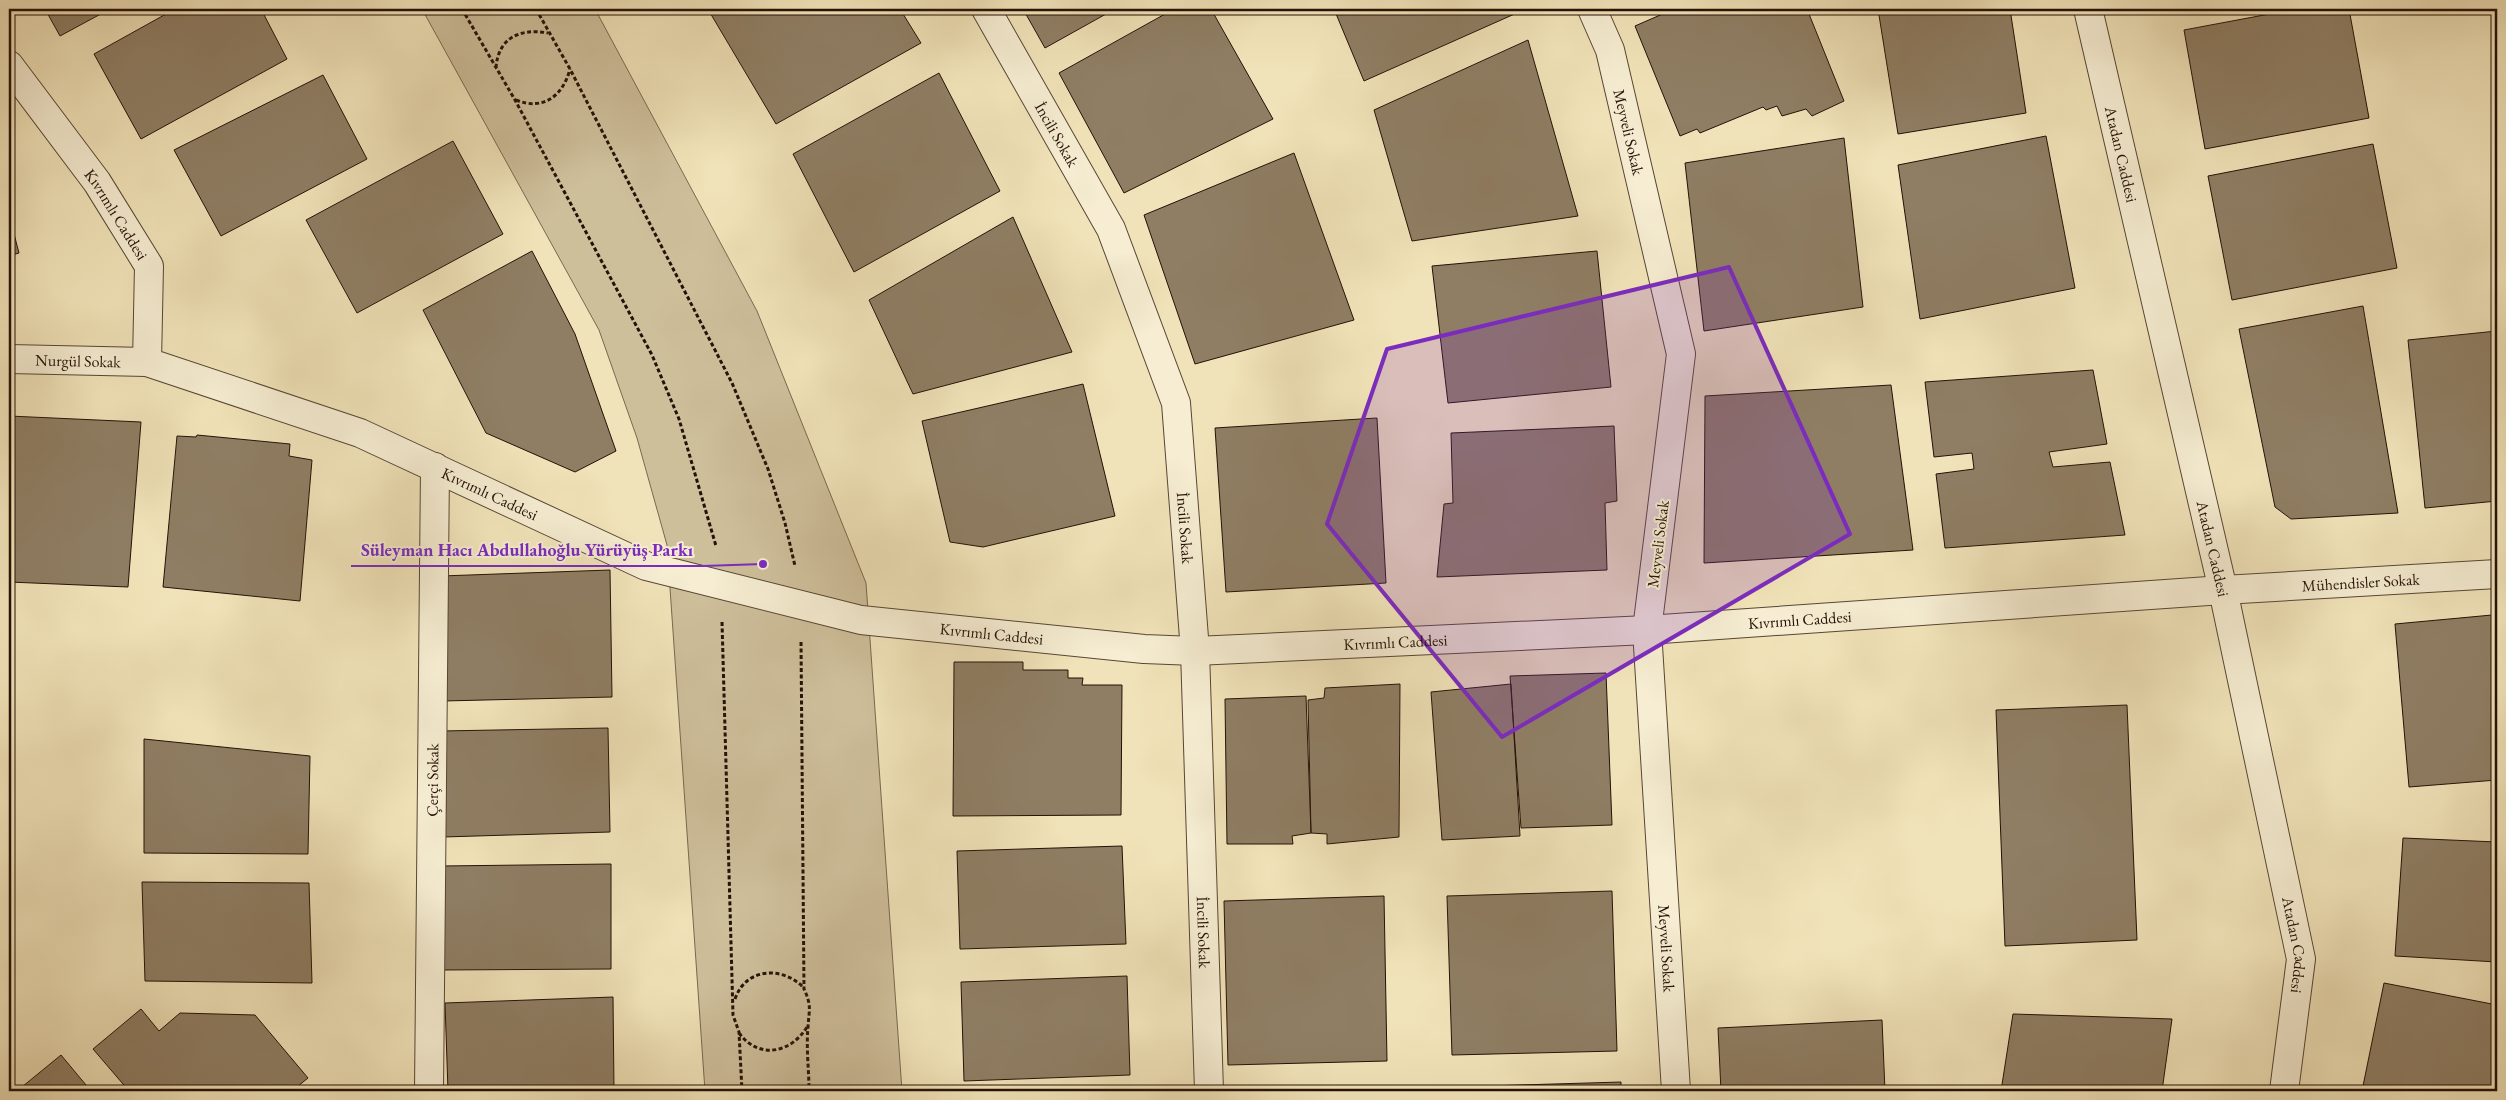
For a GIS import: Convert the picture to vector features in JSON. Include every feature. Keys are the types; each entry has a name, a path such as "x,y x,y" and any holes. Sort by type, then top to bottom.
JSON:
{"street":[{"name":"İncili Sokak","path":"986,9 1111,229 1176,403 1195,651 1209,1091"},
{"name":"Meyveli Sokak","path":"1592,9 1610,50 1681,354 1648,630 1676,1091"},
{"name":"Atadan Caddesi","path":"2088,9 2224,590 2301,959 2284,1091"},
{"name":"Kıvrımlı Caddesi","path":"9,65 97,182 149,266 147,362 360,433 646,566 861,620 1144,649 1195,651 1648,630 2224,590"},
{"name":"Nurgül Sokak","path":"9,359 147,362"},
{"name":"Çerçi Sokak","path":"429,1091 435,468"},
{"name":"Mühendisler Sokak","path":"2224,590 2497,574"}],"path":[{"path":"462,9 496,68 497,59 502,48 510,39 521,33 533,30 549,33"},
{"path":"536,9 570,69 732,383 768,469 785,523 798,577 800,605 804,989"},
{"path":"515,100 527,104 550,99 560,92 567,81 570,69"},
{"path":"734,1003 742,986 752,978 763,973 776,972 787,975 804,989 810,1001 811,1013 808,1026 809,1091"},
{"path":"739,1032 747,1042 758,1047 769,1050 782,1050 792,1044 808,1026"}],"highlighted area":[{"path":"1729,267 1850,534 1502,737 1327,524 1387,349"}],"shaded area":[{"path":"422,9 595,9 757,311 866,583 902,1091 705,1091 667,545 637,438 599,330"}],"building":[{"path":"45,9 110,9 60,36"},
{"path":"175,9 261,9 287,59 141,139 94,54"},
{"path":"714,9 900,9 921,43 776,124 709,11"},
{"path":"1023,9 1115,9 1045,48"},
{"path":"1174,9 1211,9 1273,119 1124,193 1059,73"},
{"path":"1334,9 1517,9 1519,12 1364,81"},
{"path":"1674,9 1807,9 1844,101 1812,116 1806,109 1782,116 1777,106 1766,110 1763,107 1700,133 1697,129 1680,136 1635,26"},
{"path":"1878,9 2010,9 2026,113 1898,134"},
{"path":"2296,9 2349,9 2369,118 2205,149 2184,30"},
{"path":"1528,40 1578,216 1412,241 1374,110"},
{"path":"939,73 1000,191 854,272 793,154"},
{"path":"323,75 367,159 221,236 174,150"},
{"path":"2046,136 2075,288 1920,319 1898,165"},
{"path":"1844,138 1863,307 1704,331 1685,163"},
{"path":"453,141 503,234 357,313 306,220"},
{"path":"2373,144 2397,268 2232,300 2208,176"},
{"path":"1294,153 1354,320 1195,364 1144,215"},
{"path":"9,215 19,253 9,256"},
{"path":"1013,217 1072,352 913,394 869,300"},
{"path":"532,251 575,334 616,451 575,472 486,433 423,310"},
{"path":"1597,251 1611,387 1448,403 1432,266"},
{"path":"2363,306 2398,513 2291,519 2275,507 2239,329"},
{"path":"2497,331 2497,501 2425,508 2408,340"},
{"path":"2093,370 2107,444 2049,452 2053,467 2110,462 2125,535 1945,548 1936,474 1974,469 1972,453 1934,457 1925,382"},
{"path":"1083,384 1115,516 983,547 950,542 922,421"},
{"path":"1891,385 1913,550 1704,563 1705,396"},
{"path":"9,416 141,422 128,587 9,582"},
{"path":"1377,418 1386,583 1226,592 1215,428"},
{"path":"1614,426 1617,501 1605,503 1607,570 1437,577 1444,504 1453,503 1451,433"},
{"path":"197,435 290,444 289,456 312,460 300,601 163,587 177,436 196,437"},
{"path":"610,570 612,697 443,701 441,576"},
{"path":"2492,615 2497,677 2497,780 2409,787 2395,624"},
{"path":"954,662 1023,662 1023,670 1068,670 1068,678 1083,678 1082,685 1122,685 1121,815 953,816"},
{"path":"1606,673 1612,825 1521,828 1510,676"},
{"path":"1400,684 1399,837 1327,844 1327,834 1311,833 1308,700 1324,698 1325,688"},
{"path":"1511,684 1520,836 1442,840 1431,692"},
{"path":"1306,696 1311,833 1292,836 1293,844 1227,844 1225,699"},
{"path":"2127,705 2137,940 2005,946 1996,710"},
{"path":"608,728 610,832 443,837 441,731"},
{"path":"144,739 310,756 308,854 144,853"},
{"path":"2403,838 2497,842 2497,962 2395,956"},
{"path":"1122,846 1126,944 960,949 957,851"},
{"path":"611,864 611,969 443,970 441,866"},
{"path":"142,882 309,883 312,983 145,981"},
{"path":"1612,891 1617,1051 1452,1055 1447,896"},
{"path":"1384,896 1387,1061 1228,1065 1224,901"},
{"path":"1127,976 1130,1075 964,1081 961,982"},
{"path":"2384,983 2497,1005 2497,1091 2362,1091"},
{"path":"613,997 614,1091 448,1091 445,1003"},
{"path":"141,1009 159,1031 180,1013 255,1015 308,1078 292,1091 129,1091 93,1049"},
{"path":"2013,1014 2172,1019 2162,1091 2001,1091"},
{"path":"1882,1020 1885,1091 1721,1091 1718,1028"},
{"path":"61,1055 91,1091 17,1091"},
{"path":"1621,1082 1621,1091 1453,1091 1453,1087"},
{"path":"1392,1088 1392,1091 1277,1091"}],"place":[{"name":"Süleyman Hacı Abdullahoğlu Yürüyüş Parkı","path":"763,564"}]}
